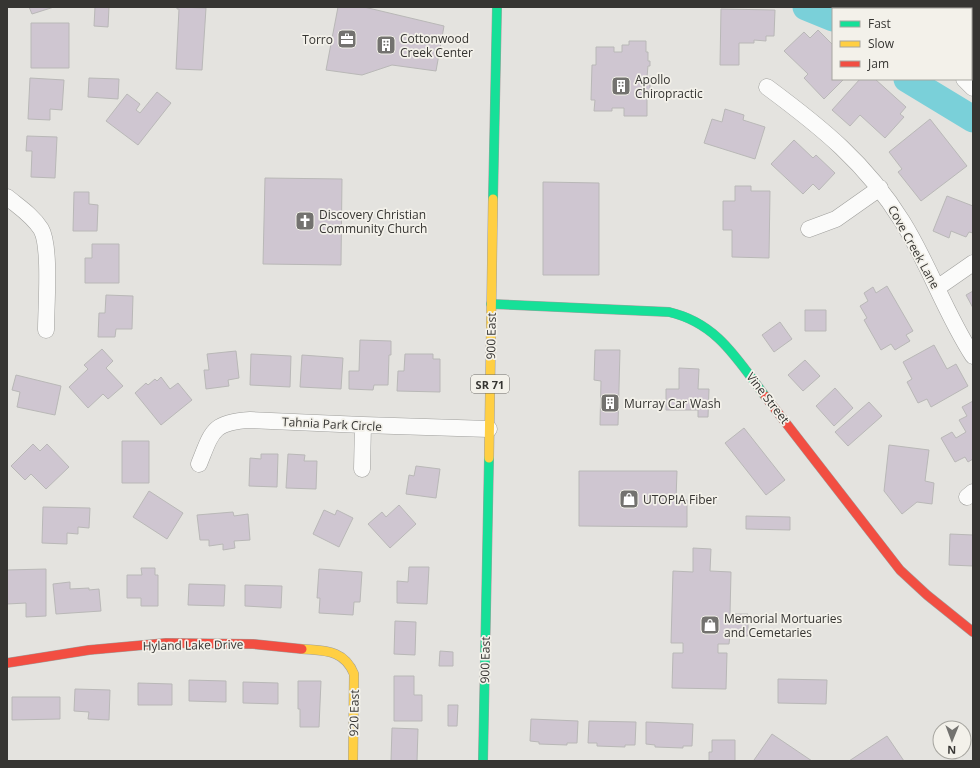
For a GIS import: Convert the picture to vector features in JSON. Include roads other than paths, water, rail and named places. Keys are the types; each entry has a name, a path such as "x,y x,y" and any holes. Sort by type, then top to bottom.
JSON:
{"street":[{"name":"900 East","path":"483,761 497,7"},
{"path":"965,80 973,88"},
{"name":"Cove Creek Lane","path":"767,87 829,135 862,167 880,188 903,222 937,288 949,315 973,356"},
{"path":"809,229 836,219 880,188"},
{"path":"7,197 33,218 42,230 45,237 47,252 46,330"},
{"path":"937,288 973,263"},
{"name":"Vine Street","path":"491,304 669,312 688,317 706,326 730,350 900,570 927,595 973,632"},
{"name":"Tahnia Park Circle","path":"199,464 211,434 220,426 233,421 250,420 489,429"},
{"path":"362,469 363,425"},
{"name":"Hyland Lake Drive","path":"7,663 89,650 166,643 253,644 333,652 344,658 351,665"},
{"name":"920 East","path":"351,665 355,685 354,761"}],"waterway":[{"path":"806,7 832,18"},
{"path":"909,80 973,119"}],"place":[{"name":"Torro","path":"347,39"},
{"name":"Cottonwood Creek Center","path":"386,45"},
{"name":"Apollo Chiropractic","path":"621,86"},
{"name":"Discovery Christian Community Church","path":"305,221"},
{"name":"Murray Car Wash","path":"610,403"},
{"name":"UTOPIA Fiber","path":"629,499"},
{"name":"Memorial Mortuaries and Cemetaries","path":"710,625"}]}
